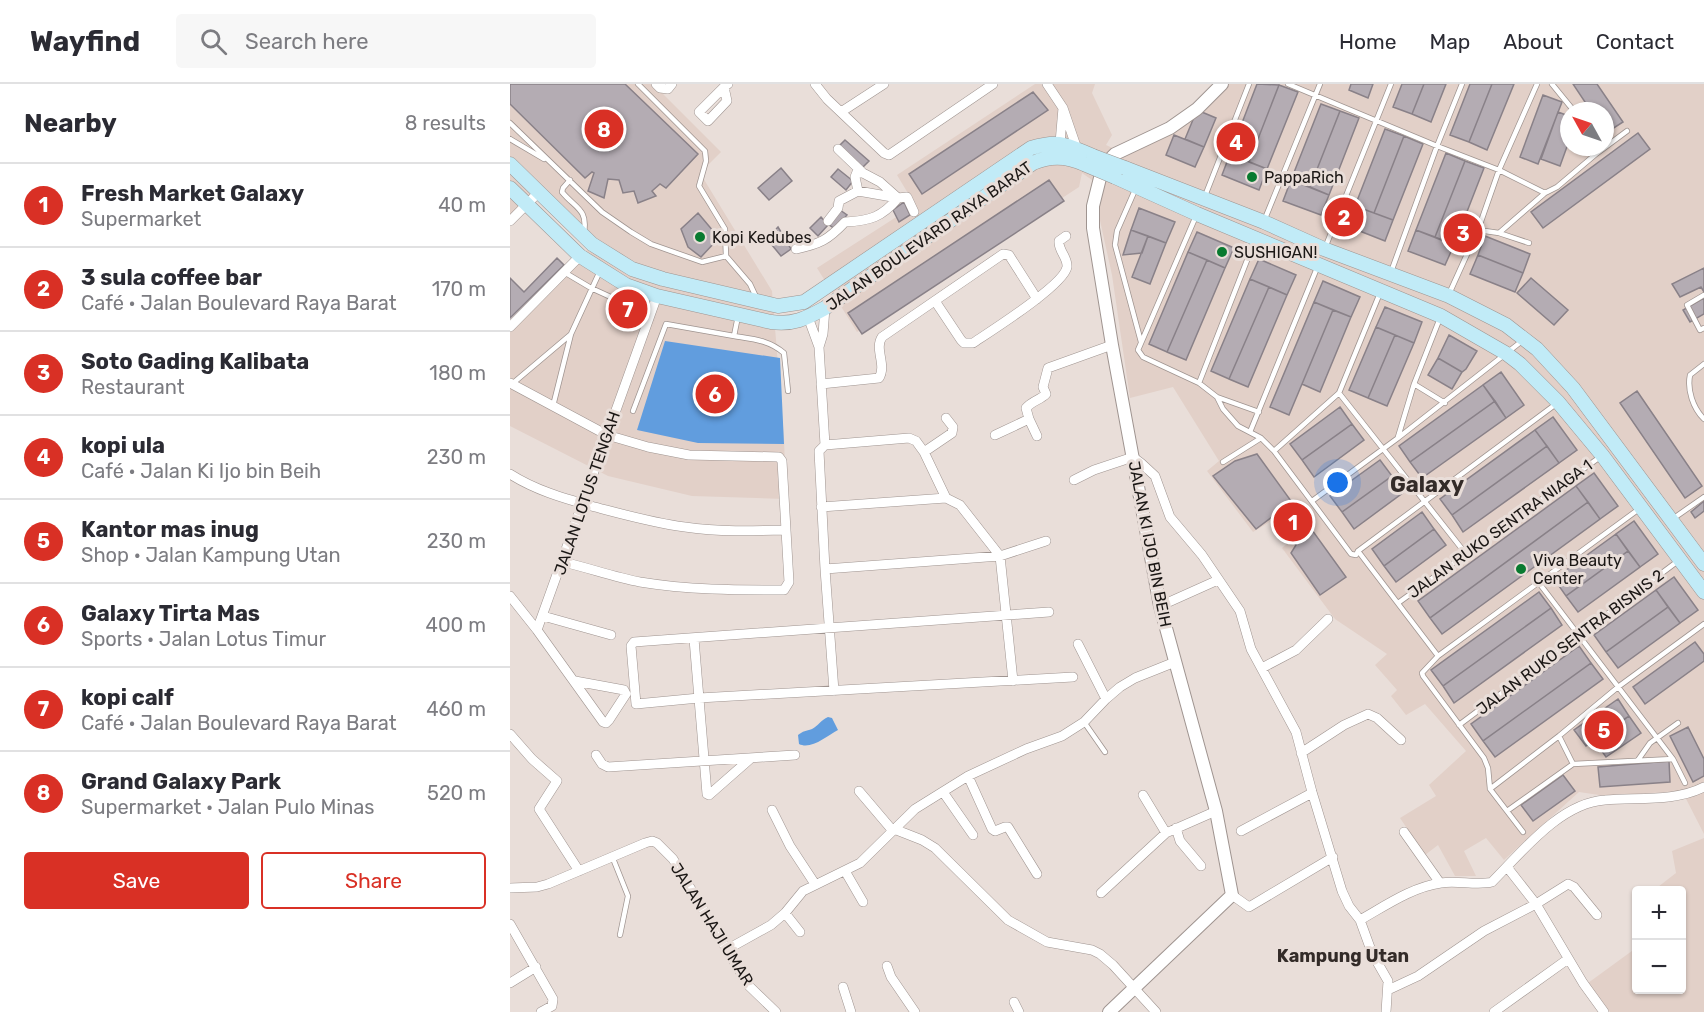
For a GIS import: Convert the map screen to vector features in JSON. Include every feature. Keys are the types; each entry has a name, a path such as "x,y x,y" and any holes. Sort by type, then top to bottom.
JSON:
{"main road":[{"name":"JALAN BOULEVARD RAYA BARAT","path":"510,164 583,236 605,253 632,269 663,279 758,302 790,306 804,302 1031,148 1046,143 1060,143 1081,157 1139,180 1163,183 1204,198 1324,249 1449,296 1506,325 1537,349 1573,388 1704,564"},
{"name":"JALAN BOULEVARD RAYA BARAT","path":"510,188 580,255 626,285 657,296 788,324 825,308 1033,163 1056,156 1081,157"},
{"name":"JALAN BOULEVARD RAYA BARAT","path":"1139,180 1158,197 1442,316 1508,354 1558,402 1602,455 1704,592"},
{"path":"1158,197 1163,183"},
{"path":"941,209 950,222"},
{"path":"1318,265 1324,249"}],"street":[{"path":"656,84 660,88 668,89 672,84"},
{"path":"814,84 884,153 889,154 993,84"},
{"path":"841,112 884,84"},
{"path":"1047,84 1063,108 1081,157"},
{"name":"JALAN KI IJO BIN BEIH","path":"1222,84 1189,116 1170,128 1115,154 1105,164 1093,207 1093,228 1160,606 1216,812 1232,895"},
{"path":"1060,143 1063,108"},
{"path":"838,148 863,172 880,182 898,198"},
{"path":"858,191 855,177 857,172 863,172"},
{"path":"828,221 838,208 839,201 858,191 898,198 907,197 914,212"},
{"path":"510,221 539,192"},
{"path":"796,249 819,244 845,222 865,221 884,213 898,198"},
{"path":"935,301 964,343 973,343 1037,299 1067,270 1067,262 1058,245 1060,239 1066,236"},
{"path":"821,384 879,378 882,371 878,343 880,339 1003,254 1009,255 1037,299"},
{"path":"510,327 580,255"},
{"name":"JALAN LOTUS TENGAH","path":"537,630 657,296"},
{"path":"819,347 823,334 825,308"},
{"path":"808,317 819,347 825,445"},
{"path":"1037,436 1026,408 1030,403 1038,401 1046,394 1043,387 1048,368 1112,345"},
{"path":"511,384 608,435 648,447 688,455 779,457 782,461 789,582 784,590 700,589 661,585 563,562"},
{"path":"924,452 952,433 953,428 946,418"},
{"path":"995,435 1029,419"},
{"path":"834,691 819,451 825,445 909,438 916,441 924,452 946,498"},
{"path":"1074,480 1094,470 1133,457 1142,463 1155,476 1170,517 1202,555 1240,611 1247,639 1276,699 1296,732 1342,891 1349,906 1360,920 1372,953 1386,975 1388,981 1386,1012"},
{"path":"510,474 539,489 583,504 644,520 688,528 740,531 786,530"},
{"path":"821,507 946,498 960,505 1000,556 1013,681"},
{"path":"825,569 1000,556 1046,541"},
{"path":"1160,606 1218,580"},
{"path":"510,596 605,723 626,694 624,690 575,681"},
{"path":"1049,612 634,642 631,646 636,704 699,698 1073,677"},
{"path":"543,616 612,635"},
{"path":"1262,668 1296,650 1328,619"},
{"path":"694,639 708,795 750,759"},
{"path":"1078,644 1106,699"},
{"path":"726,950 764,929 785,913 803,891 866,859 915,809 968,776 1026,749 1062,736 1084,722 1106,699 1135,678 1175,662"},
{"path":"1301,753 1344,725 1368,714 1377,717 1401,740"},
{"path":"510,734 532,759 557,781 539,809 579,871"},
{"path":"596,755 602,764 608,767 795,755"},
{"path":"968,776 992,829 996,831 1008,827 1037,874"},
{"path":"1360,920 1411,892 1440,883 1489,883 1561,816 1575,807 1603,800 1636,800 1690,794 1704,787"},
{"path":"859,791 894,830 922,840 935,848 1002,915 1047,942 1092,950 1100,954 1156,1012"},
{"path":"943,792 972,835"},
{"path":"1241,831 1312,793"},
{"path":"1143,795 1166,833"},
{"path":"772,810 790,846 815,884"},
{"path":"1101,892 1166,833 1216,812"},
{"path":"1176,828 1180,841 1202,866"},
{"path":"1404,832 1440,883"},
{"name":"JALAN HAJI UMAR","path":"510,888 537,887 645,843 652,841 657,843 678,868 748,985 776,1012"},
{"path":"1109,1012 1232,895 1249,907 1333,857"},
{"path":"1508,867 1536,904 1568,959 1604,1012"},
{"path":"844,871 863,902"},
{"path":"1388,990 1418,976 1484,931 1536,904 1568,884 1597,915"},
{"path":"785,913 800,932"},
{"path":"510,924 513,936 536,967 554,1002 552,1006 541,1012"},
{"path":"1494,1012 1568,959"},
{"path":"887,966 891,977 915,1012"},
{"path":"510,983 536,967"},
{"path":"843,987 851,1012"},
{"path":"1014,1002 1019,1012"}],"lane":[{"path":"638,84 705,151 706,161 699,186 725,230 726,256 750,284 758,302"},
{"path":"1204,198 1249,84"},
{"path":"1288,84 1499,170 1545,193"},
{"path":"1264,222 1320,84"},
{"path":"1324,249 1391,84"},
{"path":"1390,274 1462,84"},
{"path":"1449,296 1478,230 1499,170 1537,84"},
{"path":"1552,84 1567,102"},
{"path":"510,123 602,212 651,244 702,262 726,256"},
{"path":"1614,141 1628,131"},
{"path":"510,140 534,155 548,160"},
{"path":"1499,233 1545,193 1557,187 1594,156"},
{"path":"570,180 562,192 584,216 586,224 583,236"},
{"path":"1139,180 1117,231 1115,245 1141,342"},
{"path":"913,227 914,212"},
{"path":"1197,214 1138,350 1143,357 1199,383 1217,397 1259,412"},
{"path":"1478,230 1499,233 1529,243"},
{"path":"1199,383 1256,237"},
{"path":"1250,432 1318,265"},
{"path":"553,406 571,334 601,270"},
{"path":"564,272 591,288 650,315"},
{"path":"1274,451 1339,393 1382,290"},
{"path":"1704,295 1687,306 1700,330 1704,328"},
{"path":"734,336 738,314"},
{"path":"1398,438 1414,384 1442,316"},
{"path":"633,411 666,324 766,341 775,345 784,353 788,391"},
{"path":"511,384 571,334"},
{"path":"1312,501 1445,403 1524,340"},
{"path":"1704,364 1690,375 1689,381 1696,411 1704,419"},
{"path":"1414,384 1445,403"},
{"path":"1339,393 1466,555"},
{"path":"1217,397 1238,426 1261,438 1274,451 1351,554 1356,555 1358,551 1558,402"},
{"path":"1223,462 1261,438"},
{"name":"JALAN RUKO SENTRA NIAGA 1","path":"1398,603 1602,455"},
{"path":"1672,520 1704,497"},
{"path":"1523,832 1490,789 1486,762 1422,675 1438,656 1641,507"},
{"path":"1358,551 1438,656"},
{"name":"JALAN RUKO SENTRA BISNIS 2","path":"1459,725 1680,560"},
{"path":"1539,583 1673,759 1685,783"},
{"path":"1490,789 1618,687 1704,624"},
{"path":"1084,722 1105,752"},
{"path":"1638,760 1650,743 1678,723"},
{"path":"1559,736 1573,764"},
{"path":"1507,811 1573,764 1673,759"},
{"path":"612,856 628,896 620,935"}],"shaded area":[{"path":"510,84 653,84 721,152 700,173 772,291 784,438 786,499 692,496 608,476 510,426 510,327 588,249 534,197 510,218"},
{"path":"1035,84 1095,84 1092,93 1112,135 1106,145 1125,154 1226,84 1704,84 1704,834 1682,791 1606,796 1579,792 1504,860 1486,838 1464,851 1476,876 1455,876 1438,845 1425,855 1400,818 1436,796 1429,785 1466,751 1425,704 1406,715 1391,696 1397,690 1375,665 1387,654 1335,619 1282,548 1292,539 1276,518 1253,532 1207,471 1219,461 1173,387 1130,398 1112,275 1099,216 1102,187 1082,173 1079,187 857,332 817,268 915,205 897,175"},
{"path":"1704,838 1704,1012 1610,1012 1588,983 1632,951 1632,994 1686,994 1686,886 1659,886 1676,873 1672,851"}],"water":[{"path":"665,341 780,358 784,444 698,443 637,430"},
{"path":"828,717 832,718 838,730 814,744 799,744 798,735 814,728"}],"building":[{"path":"510,84 625,84 698,154 666,188 660,184 652,191 656,196 638,203 634,191 623,193 619,180 608,179 604,198 588,191 594,173 592,172 585,178 510,104"},
{"path":"1257,84 1279,85 1249,162 1230,154"},
{"path":"1351,84 1373,84 1368,98 1349,90"},
{"path":"1402,84 1424,84 1412,114 1393,107"},
{"path":"1424,84 1446,84 1431,122 1412,114"},
{"path":"1470,84 1492,84 1469,142 1450,135"},
{"path":"1492,84 1514,84 1487,150 1469,142"},
{"path":"1573,84 1597,84 1609,102 1585,102"},
{"path":"1279,85 1298,92 1267,169 1249,162"},
{"path":"1033,92 1048,110 922,194 909,174"},
{"path":"1543,95 1562,102 1560,102 1538,164 1520,157"},
{"path":"1321,104 1340,111 1310,187 1291,180"},
{"path":"1614,109 1623,122 1614,128"},
{"path":"1197,110 1216,118 1204,147 1185,139"},
{"path":"1340,111 1359,118 1329,195 1310,187"},
{"path":"1558,112 1560,113 1560,156 1564,156 1560,166 1541,159"},
{"path":"1385,129 1404,136 1374,213 1355,206"},
{"path":"1638,133 1650,149 1543,228 1531,212 1607,156 1614,156 1614,151"},
{"path":"1174,135 1204,147 1195,167 1166,155"},
{"path":"1404,136 1423,144 1393,220 1374,213"},
{"path":"845,140 869,161 861,169 838,147"},
{"path":"1446,153 1465,161 1435,237 1416,230"},
{"path":"1230,154 1267,169 1259,190 1222,175"},
{"path":"1465,161 1484,168 1454,245 1435,237"},
{"path":"781,168 792,181 769,200 758,188"},
{"path":"838,169 853,181 846,190 831,177"},
{"path":"1049,180 1064,201 862,334 848,313"},
{"path":"1291,180 1329,195 1321,215 1283,201"},
{"path":"904,202 910,215 899,222 893,210"},
{"path":"1355,206 1393,220 1385,241 1347,226"},
{"path":"1139,208 1175,222 1166,243 1131,230"},
{"path":"840,210 847,215 835,229 828,224"},
{"name":"Kopi Kedubes","path":"698,213 714,232 715,242 701,257 688,247 681,229"},
{"path":"821,217 828,225 818,236 810,228"},
{"path":"778,227 791,249 781,256 767,239"},
{"path":"1131,230 1148,236 1142,253 1123,255"},
{"path":"1416,230 1454,245 1445,265 1408,251"},
{"path":"1197,232 1234,248 1225,268 1188,252"},
{"path":"1148,236 1166,243 1150,284 1132,277"},
{"path":"1485,236 1530,254 1523,273 1478,255"},
{"path":"1188,252 1207,260 1167,352 1149,344"},
{"path":"1478,255 1523,273 1515,292 1470,274"},
{"path":"557,258 564,265 510,318 510,278 524,292"},
{"path":"1259,259 1296,275 1287,295 1250,279"},
{"path":"1207,260 1225,268 1186,360 1167,352"},
{"path":"1704,268 1704,292 1701,287 1680,297 1672,284"},
{"path":"1531,278 1568,310 1554,325 1517,293"},
{"path":"1250,279 1269,287 1229,379 1211,371"},
{"path":"1323,281 1360,297 1351,317 1314,302"},
{"path":"1269,287 1287,295 1248,387 1229,379"},
{"path":"1704,298 1704,314 1690,322 1683,310"},
{"path":"1314,302 1333,310 1289,415 1270,407"},
{"path":"1385,307 1422,322 1414,343 1376,327"},
{"path":"1333,310 1351,317 1320,392 1302,384"},
{"path":"1376,327 1395,335 1368,398 1349,390"},
{"path":"1395,335 1414,343 1387,406 1368,398"},
{"path":"1449,335 1477,351 1462,372 1438,358"},
{"path":"1438,358 1462,372 1452,389 1428,375"},
{"path":"1501,372 1524,405 1506,418 1483,385"},
{"path":"1483,385 1495,401 1410,462 1399,446"},
{"path":"1637,391 1702,486 1685,498 1620,403"},
{"path":"1495,401 1506,418 1422,478 1410,462"},
{"path":"1340,407 1352,424 1302,460 1290,444"},
{"path":"1553,417 1577,450 1559,463 1535,430"},
{"path":"1352,424 1364,440 1314,477 1302,460"},
{"path":"1535,430 1547,446 1452,515 1440,499"},
{"path":"1547,446 1559,463 1463,532 1452,515"},
{"path":"1257,454 1346,577 1320,595 1291,553 1296,545 1276,514 1256,529 1213,476 1235,461"},
{"path":"1380,460 1392,476 1342,512 1330,496"},
{"path":"1594,473 1618,506 1600,519 1576,486"},
{"path":"1392,476 1404,492 1354,529 1342,512"},
{"path":"1576,486 1588,502 1430,618 1418,601"},
{"path":"1704,501 1704,511 1695,518 1691,512"},
{"path":"1588,502 1600,519 1442,634 1430,618"},
{"path":"1422,512 1434,529 1384,566 1372,549"},
{"path":"1634,521 1658,554 1640,567 1616,534"},
{"path":"1434,529 1446,545 1396,582 1384,566"},
{"path":"1616,534 1628,551 1566,596 1554,579"},
{"path":"1628,551 1640,567 1578,612 1566,596"},
{"path":"1674,577 1698,610 1680,623 1656,590"},
{"path":"1656,590 1668,607 1606,652 1594,635"},
{"path":"1539,592 1551,608 1443,686 1431,670"},
{"path":"1668,607 1680,623 1618,668 1606,652"},
{"path":"1551,608 1562,625 1454,703 1443,686"},
{"path":"1695,642 1704,654 1704,661 1645,704 1633,687"},
{"path":"1579,646 1591,663 1483,741 1471,724"},
{"path":"1591,663 1603,679 1495,757 1483,741"},
{"path":"1618,699 1629,716 1586,746 1574,730"},
{"path":"1629,716 1641,733 1606,757 1594,740"},
{"path":"1688,727 1704,759 1704,776 1693,782 1670,736"},
{"path":"1669,761 1670,782 1600,787 1598,767"},
{"path":"1563,775 1575,791 1533,821 1521,805"}],"place":[{"name":"Grand Galaxy Park","path":"604,129"},
{"name":"kopi ula","path":"1236,142"},
{"name":"PappaRich","path":"1252,177"},
{"name":"3 sula coffee bar","path":"1344,217"},
{"name":"Soto Gading Kalibata","path":"1463,233"},
{"name":"Kopi Kedubes","path":"700,237"},
{"name":"SUSHIGAN!","path":"1222,252"},
{"name":"kopi calf","path":"628,309"},
{"name":"Galaxy Tirta Mas","path":"715,394"},
{"name":"Fresh Market Galaxy","path":"1293,522"},
{"name":"Viva Beauty Center","path":"1521,569"},
{"name":"Kantor mas inug","path":"1604,730"}],"district":[{"name":"Galaxy","path":"1427,484"},
{"name":"Kampung Utan","path":"1343,956"}]}
